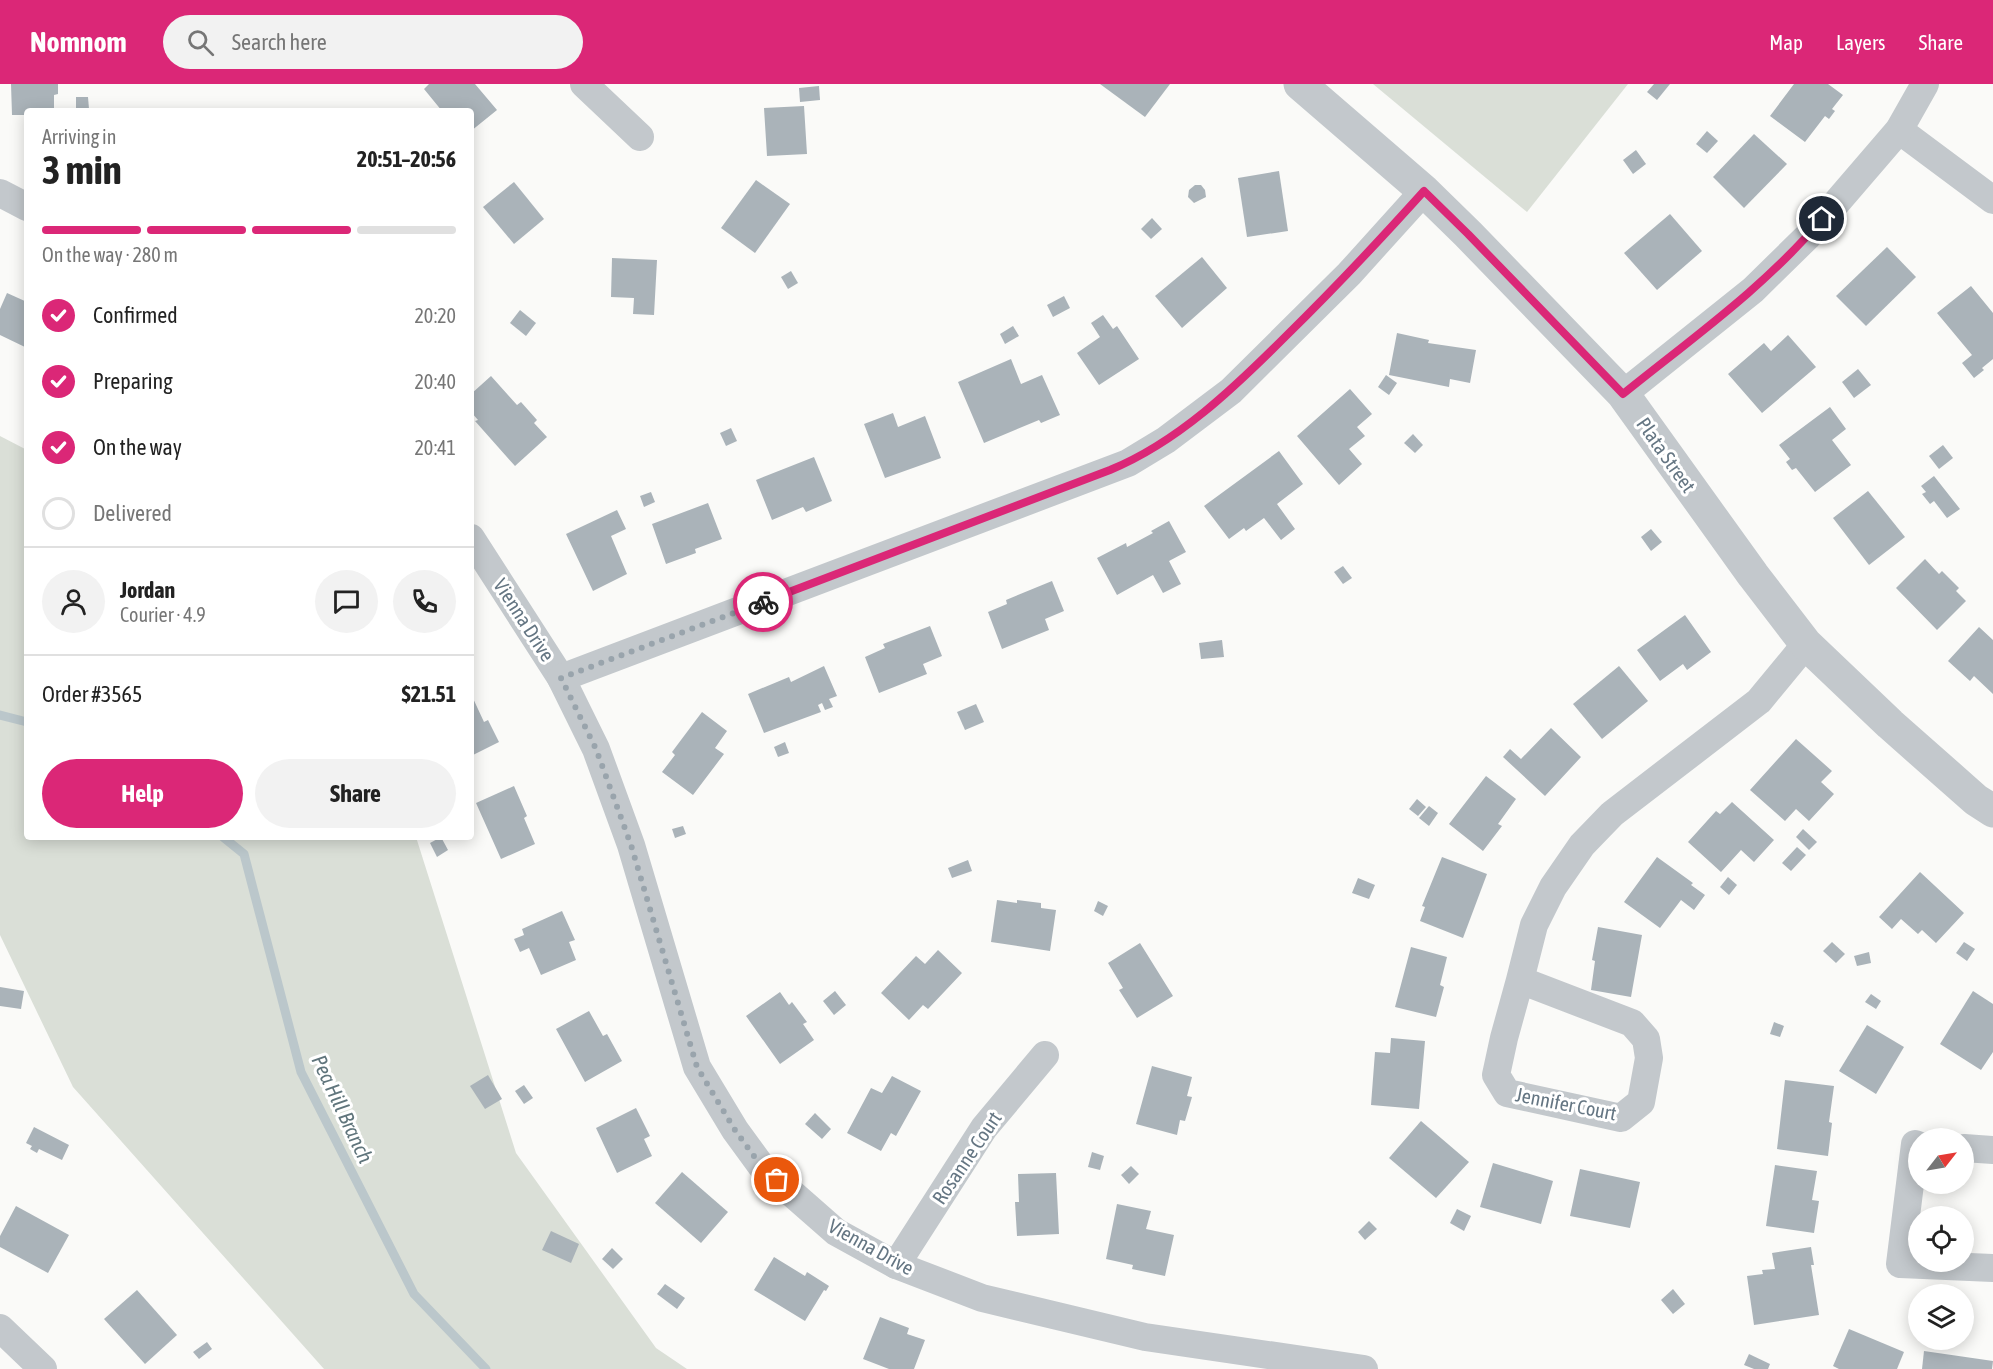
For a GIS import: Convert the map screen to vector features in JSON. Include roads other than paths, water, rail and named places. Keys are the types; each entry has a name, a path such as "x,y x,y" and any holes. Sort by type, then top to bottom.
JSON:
{"street":[{"path":"584,84 640,137"},
{"name":"Plata Street","path":"1300,84 1424,191 1623,394 1753,575 1806,644 1890,724 1976,800 1993,811"},
{"path":"1623,394 1753,290 1807,237 1899,130 1925,84"},
{"path":"1899,130 1993,200"},
{"path":"561,678 1128,463 1166,440 1231,391 1349,274 1424,191"},
{"path":"0,193 24,205"},
{"name":"Vienna Drive","path":"474,543 561,678 596,749 631,845 697,1067 735,1130 762,1167 836,1232 896,1265 982,1298 1145,1337 1364,1369"},
{"name":"Jennifer Court","path":"1520,980 1632,1023 1646,1039 1649,1058 1641,1102 1621,1118 1507,1093 1496,1075 1534,924 1553,887 1582,845 1622,807 1759,702 1806,644"},
{"name":"Rosanne Court","path":"896,1265 984,1128 1045,1055"},
{"path":"1974,1149 1993,1150"},
{"path":"1909,1194 1900,1264 1993,1268"},
{"path":"0,1328 43,1369"}],"waterway":[{"name":"Pea Hill Branch","path":"0,715 24,721"},
{"name":"Pea Hill Branch","path":"227,840 244,854 301,1072 414,1294 486,1369"}]}
